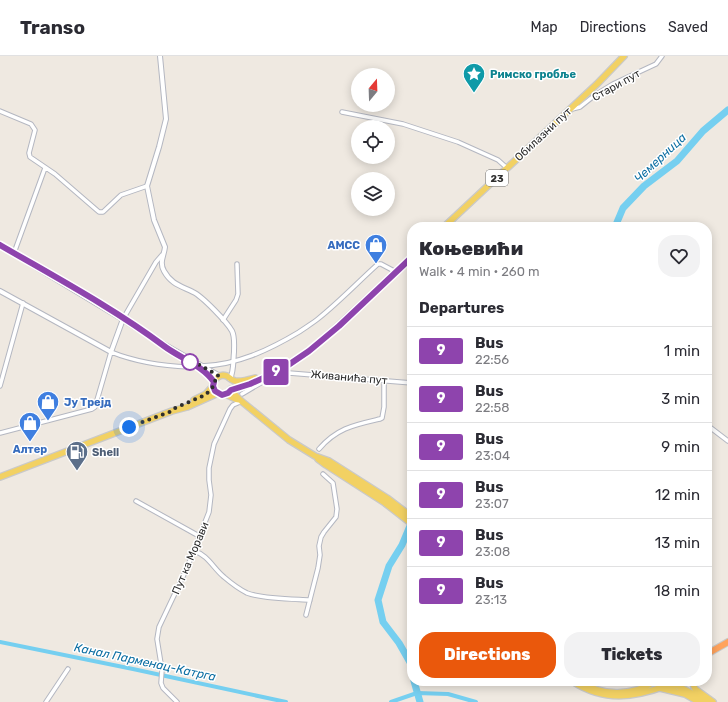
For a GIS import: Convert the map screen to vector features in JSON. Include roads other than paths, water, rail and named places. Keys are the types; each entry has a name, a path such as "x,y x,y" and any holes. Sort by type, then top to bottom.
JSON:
{"highway":[{"path":"712,647 728,639"},
{"path":"712,651 728,642"}],"main road":[{"name":"Обилазни пут","path":"449,222 624,56"},
{"path":"0,245 123,319 163,346 200,367 226,378 245,381 282,370"},
{"path":"225,394 231,390 282,370 321,341 407,262"},
{"path":"200,367 206,373 218,393"},
{"path":"172,411 175,408 205,395 213,384 226,378"},
{"path":"226,378 232,386 231,390 289,440 315,456 329,461 407,514"},
{"path":"240,398 244,385"},
{"path":"0,477 172,411 187,407 218,393 225,394 235,400 240,398"},
{"path":"386,500 407,519"},
{"path":"579,686 585,690 606,696 624,697 641,694 662,686"},
{"path":"590,686 617,693 640,689 646,686"},
{"path":"673,686 678,686 708,702"},
{"path":"686,686 695,694"},
{"path":"694,686 695,690 713,702"},
{"path":"659,688 685,694 699,702"}],"street":[{"path":"0,433 95,407 111,352 123,319 156,262 162,255 165,247 154,220 147,186 166,119 160,56"},
{"name":"Стари пут","path":"568,110 580,107 595,95 614,84 656,64 662,56"},
{"path":"0,111 32,124 35,130 30,146 29,156 55,174 101,213 120,194 147,186"},
{"path":"342,112 403,124 458,142 498,160 507,168"},
{"path":"14,253 45,168"},
{"path":"162,255 164,270 174,283 197,294 224,320 232,331 234,337 232,373 226,378"},
{"path":"224,320 238,294 237,264"},
{"path":"200,367 233,362 276,345 319,319 358,281 378,264 396,272"},
{"path":"0,291 111,352 136,361 189,367"},
{"path":"0,386 23,303"},
{"name":"Живанића пут","path":"230,409 240,398 282,370 407,383"},
{"path":"319,449 334,435 351,426 382,418 384,407 384,381"},
{"name":"Пут ка Морави","path":"177,702 163,688 157,639 159,627 187,568 211,505 209,468 214,444 230,409"},
{"path":"712,429 728,441"},
{"path":"306,615 318,568 321,537 336,517 337,509 333,483 323,474"},
{"path":"136,500 199,536"},
{"path":"194,551 207,558 219,572 248,593 272,597 310,600"},
{"path":"46,702 68,669"}],"waterway":[{"name":"Чемерница","path":"617,222 623,208 644,186 677,161 703,131 728,110"},
{"name":"Чемерница","path":"407,533 402,545 389,566 378,600 383,622 399,643 407,657"},
{"name":"Канал Парменац-Катрга","path":"0,642 286,702"},
{"name":"Канал Парменац-Катрга","path":"415,686 420,702"},
{"name":"Канал Парменац-Катрга","path":"391,702 417,693 448,694 476,702"}],"place":[{"name":"Римско гробље","path":"474,94"},
{"name":"АМСС","path":"376,264"},
{"name":"Ју Трејд","path":"48,422"},
{"name":"Алтер","path":"30,442"},
{"name":"Shell","path":"77,472"}]}
